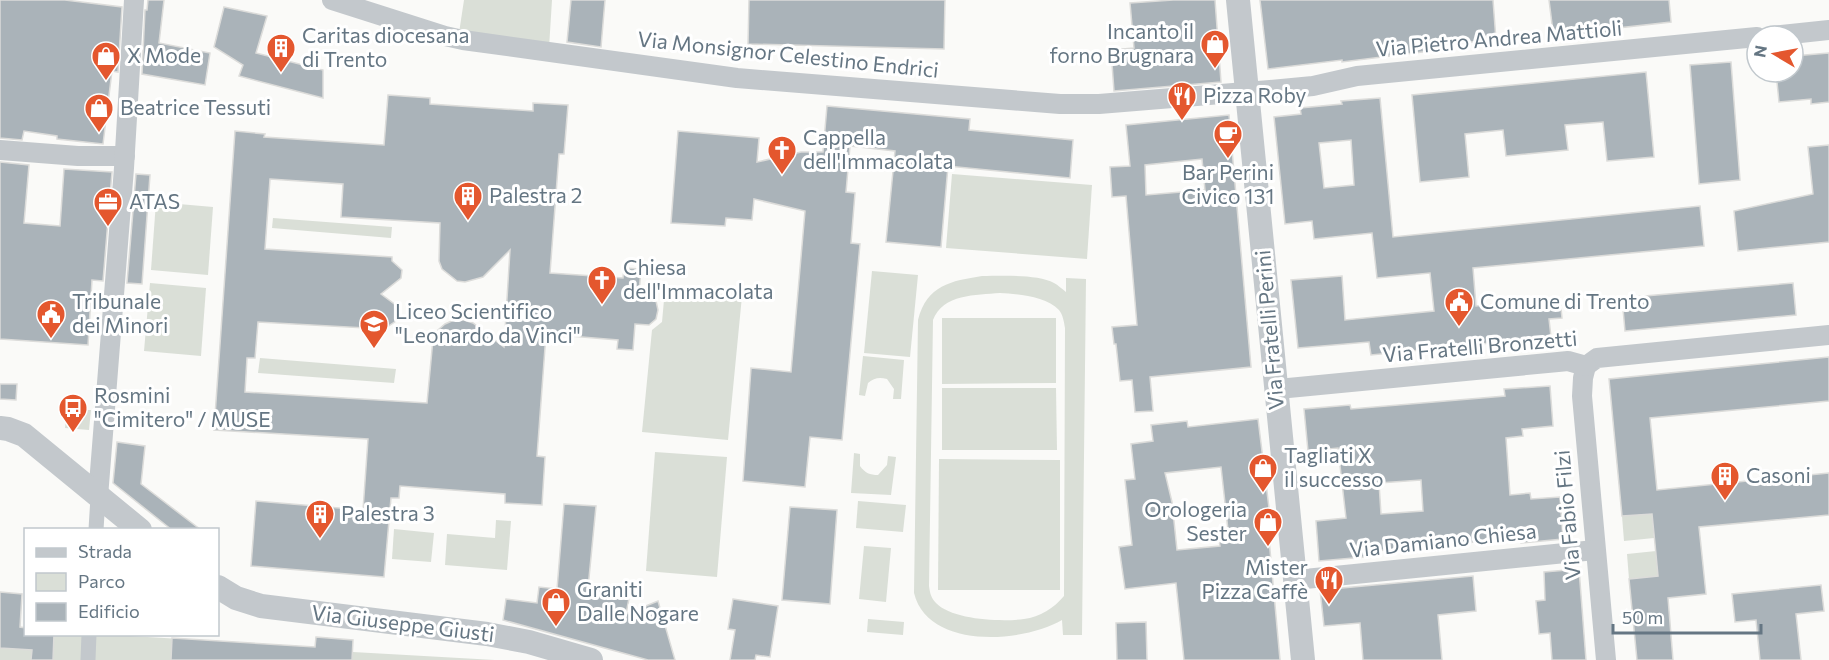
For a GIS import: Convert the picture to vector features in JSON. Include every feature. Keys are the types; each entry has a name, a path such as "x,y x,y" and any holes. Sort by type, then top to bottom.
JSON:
{"street":[{"path":"96,528 125,156 134,0"},
{"name":"Via Monsignor Celestino Endrici","path":"332,0 463,40 737,78 1081,104 1247,91"},
{"name":"Via Fratelli Perini","path":"1238,0 1303,660"},
{"path":"1805,33 1829,30"},
{"name":"Via Pietro Andrea Mattioli","path":"1247,91 1312,86 1357,76 1745,39"},
{"path":"0,150 78,156 125,156"},
{"name":"Via Fratelli Bronzetti","path":"1278,389 1568,361 1586,366 1597,358 1829,335"},
{"name":"Via Fabio Filzi","path":"1586,366 1582,378 1582,396 1606,660"},
{"path":"0,428 24,435 137,528"},
{"name":"Via Damiano Chiesa","path":"1295,580 1595,550"},
{"name":"Via Giuseppe Giusti","path":"219,588 236,598 261,606 487,634 529,642 591,660"},
{"path":"88,660 89,636"}],"green space":[{"path":"464,0 552,0 549,48 459,33"},
{"path":"952,174 1092,185 1087,259 946,248"},
{"path":"156,202 213,207 208,275 151,270"},
{"path":"273,218 392,227 391,238 272,228"},
{"path":"872,271 918,275 910,357 864,353"},
{"path":"1009,276 1039,278 1054,283 1066,292 1066,278 1086,279 1082,635 1063,635 1062,620 1024,634 1002,637 957,633 938,624 923,611 914,593 918,320 927,299 934,292 950,283 971,278","holes":["1000,293 1031,297 1053,305 1059,310 1065,328 1064,596 1051,608 1036,616 1003,620 965,616 943,609 933,599 929,586 933,320 938,311 952,301 971,296"]},
{"path":"150,283 206,288 201,356 144,351"},
{"path":"665,289 742,296 728,440 642,432 652,330 662,322"},
{"path":"942,318 1056,318 1056,383 942,384"},
{"path":"863,356 904,360 901,399 893,399 894,389 887,379 882,378 868,383 865,396 859,395"},
{"path":"260,358 396,369 394,383 258,373"},
{"path":"942,388 1056,388 1057,450 942,450"},
{"path":"67,410 91,410 89,430 65,428"},
{"path":"655,452 727,457 717,577 646,571"},
{"path":"854,453 860,454 860,466 868,473 875,475 878,475 887,465 888,456 896,457 891,495 851,493"},
{"path":"939,459 1060,460 1060,590 938,590"},
{"path":"858,501 906,505 903,532 856,528"},
{"path":"1652,514 1654,538 1624,541 1622,516"},
{"path":"496,520 511,521 507,570 445,565 447,534 495,538"},
{"path":"394,529 434,533 431,562 392,559"},
{"path":"864,546 891,548 886,602 859,599"},
{"path":"1656,551 1658,576 1629,579 1627,554"},
{"path":"868,619 904,622 903,635 867,632"},
{"path":"0,627 24,628 24,636 131,636 315,647 316,637 353,640 353,652 495,660 0,660"}],"building":[{"path":"0,0 65,0 122,7 118,72 112,71 103,144 57,139 57,136 24,131 22,140 0,138"},
{"path":"148,0 164,0 159,43 210,53 205,85 142,74 145,10 147,10"},
{"path":"571,0 605,0 601,47 567,42"},
{"path":"749,0 945,0 944,49 748,44"},
{"path":"1215,0 1221,82 1114,91 1111,50 1134,48 1130,3"},
{"path":"1260,0 1493,0 1496,40 1445,44 1446,49 1268,69"},
{"path":"1549,0 1669,0 1671,22 1618,28 1619,33 1554,40"},
{"path":"224,7 267,16 256,53 323,70 323,98 239,76 243,65 214,47"},
{"path":"1829,53 1829,102 1811,104 1811,99 1779,102 1777,84 1805,84 1805,55"},
{"path":"1731,62 1740,180 1699,184 1690,65"},
{"path":"1646,72 1654,157 1607,161 1603,122 1565,125 1568,150 1506,156 1503,130 1465,134 1469,177 1420,182 1412,95"},
{"path":"388,95 430,98 430,104 533,111 533,103 568,105 564,154 559,154 550,273 623,278 624,268 641,269 639,293 650,295 656,301 658,310 656,319 649,325 635,324 633,350 617,349 618,340 546,334 537,456 545,457 542,505 505,503 505,494 400,486 399,498 391,498 384,577 251,566 256,501 363,510 368,439 214,430 235,131 265,134 264,137 384,145","holes":["270,179 343,184 341,217 440,223 439,261 442,269 457,281 465,282 483,277 510,250 504,347 473,323 454,320 445,324 433,339 427,403 245,392 247,358 255,358 258,322 384,329 396,321 399,314 397,306 381,294 401,278 402,270 392,261 392,257 265,249"]},
{"path":"1380,98 1393,237 1700,206 1704,246 1473,268 1476,306 1560,298 1562,318 1549,319 1551,337 1371,355 1369,342 1298,348 1291,280 1342,276 1345,320 1434,311 1430,273 1377,278 1372,233 1314,239 1312,221 1285,224 1274,117 1301,114 1300,108 1342,104 1341,101","holes":["1351,140 1354,185 1324,188 1319,143"]},
{"path":"827,106 970,119 969,130 1073,140 1070,178 948,166 941,247 886,242 895,151 850,146 846,192 855,193 851,243 860,244 842,440 810,437 805,487 743,481 751,368 791,372 805,211 754,199 752,220 726,218 725,226 671,223 678,131 759,138 757,162 801,152 823,152"},
{"path":"1229,115 1251,367 1150,377 1153,411 1135,412 1132,380 1120,381 1112,327 1137,325 1126,196 1112,197 1110,167 1130,166 1126,125","holes":["1202,159 1205,190 1146,195 1145,165"]},
{"path":"1829,145 1829,242 1738,251 1734,211 1813,194 1808,147"},
{"path":"0,162 29,165 24,223 60,226 64,169 112,172 103,281 92,280 88,345 0,339"},
{"path":"136,174 150,175 142,284 127,283"},
{"path":"1793,283 1796,315 1625,331 1622,298"},
{"name":"Casoni","path":"1829,357 1829,401 1650,418 1657,490 1829,473 1829,515 1699,527 1706,594 1668,598 1673,660 1637,660 1629,579 1658,576 1655,544 1652,514 1622,516 1609,379"},
{"path":"0,384 17,384 16,400 0,399"},
{"path":"1550,386 1553,426 1522,429 1523,436 1506,438 1510,495 1530,493 1531,499 1560,497 1563,539 1521,543 1520,538 1364,552 1365,557 1319,561 1316,521 1346,518 1338,448 1308,451 1304,409 1350,405 1351,409 1505,396 1504,389","holes":["1421,480 1423,511 1381,514 1379,483"]},
{"path":"1258,419 1270,516 1267,517 1280,660 1184,660 1176,583 1125,589 1119,547 1132,545 1125,480 1135,479 1131,444 1153,441 1151,425 1187,421 1188,427","holes":["1221,467 1229,539 1219,540 1220,546 1177,550 1172,502 1165,473"]},
{"path":"117,442 145,446 141,484 198,528 169,528 113,483"},
{"path":"564,504 596,506 588,588 630,593 626,614 658,601 675,660 648,660 503,620 506,599 537,603 539,587 557,589"},
{"path":"790,507 837,510 830,604 782,600"},
{"path":"1579,569 1586,660 1552,660 1550,633 1539,634 1536,601 1545,600 1544,572"},
{"path":"1473,576 1476,611 1438,615 1442,660 1363,660 1360,623 1324,626 1320,590"},
{"path":"1821,585 1824,611 1796,614 1801,660 1760,660 1756,620 1735,622 1732,594"},
{"path":"0,592 22,594 20,627 24,628 24,636 54,636 53,660 31,660 32,650 0,648"},
{"path":"733,599 778,606 770,657 756,655 755,660 730,660 735,630 728,629"},
{"path":"1146,622 1147,660 1117,660 1116,623"},
{"path":"316,637 353,640 352,660 171,660 172,638 315,647"}],"place":[{"name":"Incanto il forno Brugnara","path":"1215,70"},
{"name":"Caritas diocesana di Trento","path":"281,74"},
{"name":"X Mode","path":"106,82"},
{"name":"Pizza Roby","path":"1182,122"},
{"name":"Beatrice Tessuti","path":"99,134"},
{"name":"Bar Perini Civico 131","path":"1228,160"},
{"name":"Cappella dell'Immacolata","path":"782,176"},
{"name":"Palestra 2","path":"468,222"},
{"name":"ATAS","path":"108,228"},
{"name":"Chiesa dell'Immacolata","path":"602,306"},
{"name":"Comune di Trento","path":"1459,328"},
{"name":"Tribunale dei Minori","path":"51,340"},
{"name":"Liceo Scientifico \"Leonardo da Vinci\"","path":"374,350"},
{"name":"Rosmini \"Cimitero\" / MUSE","path":"73,434"},
{"name":"Tagliati X il successo","path":"1263,494"},
{"name":"Casoni","path":"1725,502"},
{"name":"Palestra 3","path":"320,540"},
{"name":"Orologeria Sester","path":"1268,548"},
{"name":"Mister Pizza Caffè","path":"1329,606"},
{"name":"Graniti Dalle Nogare","path":"556,628"}]}
